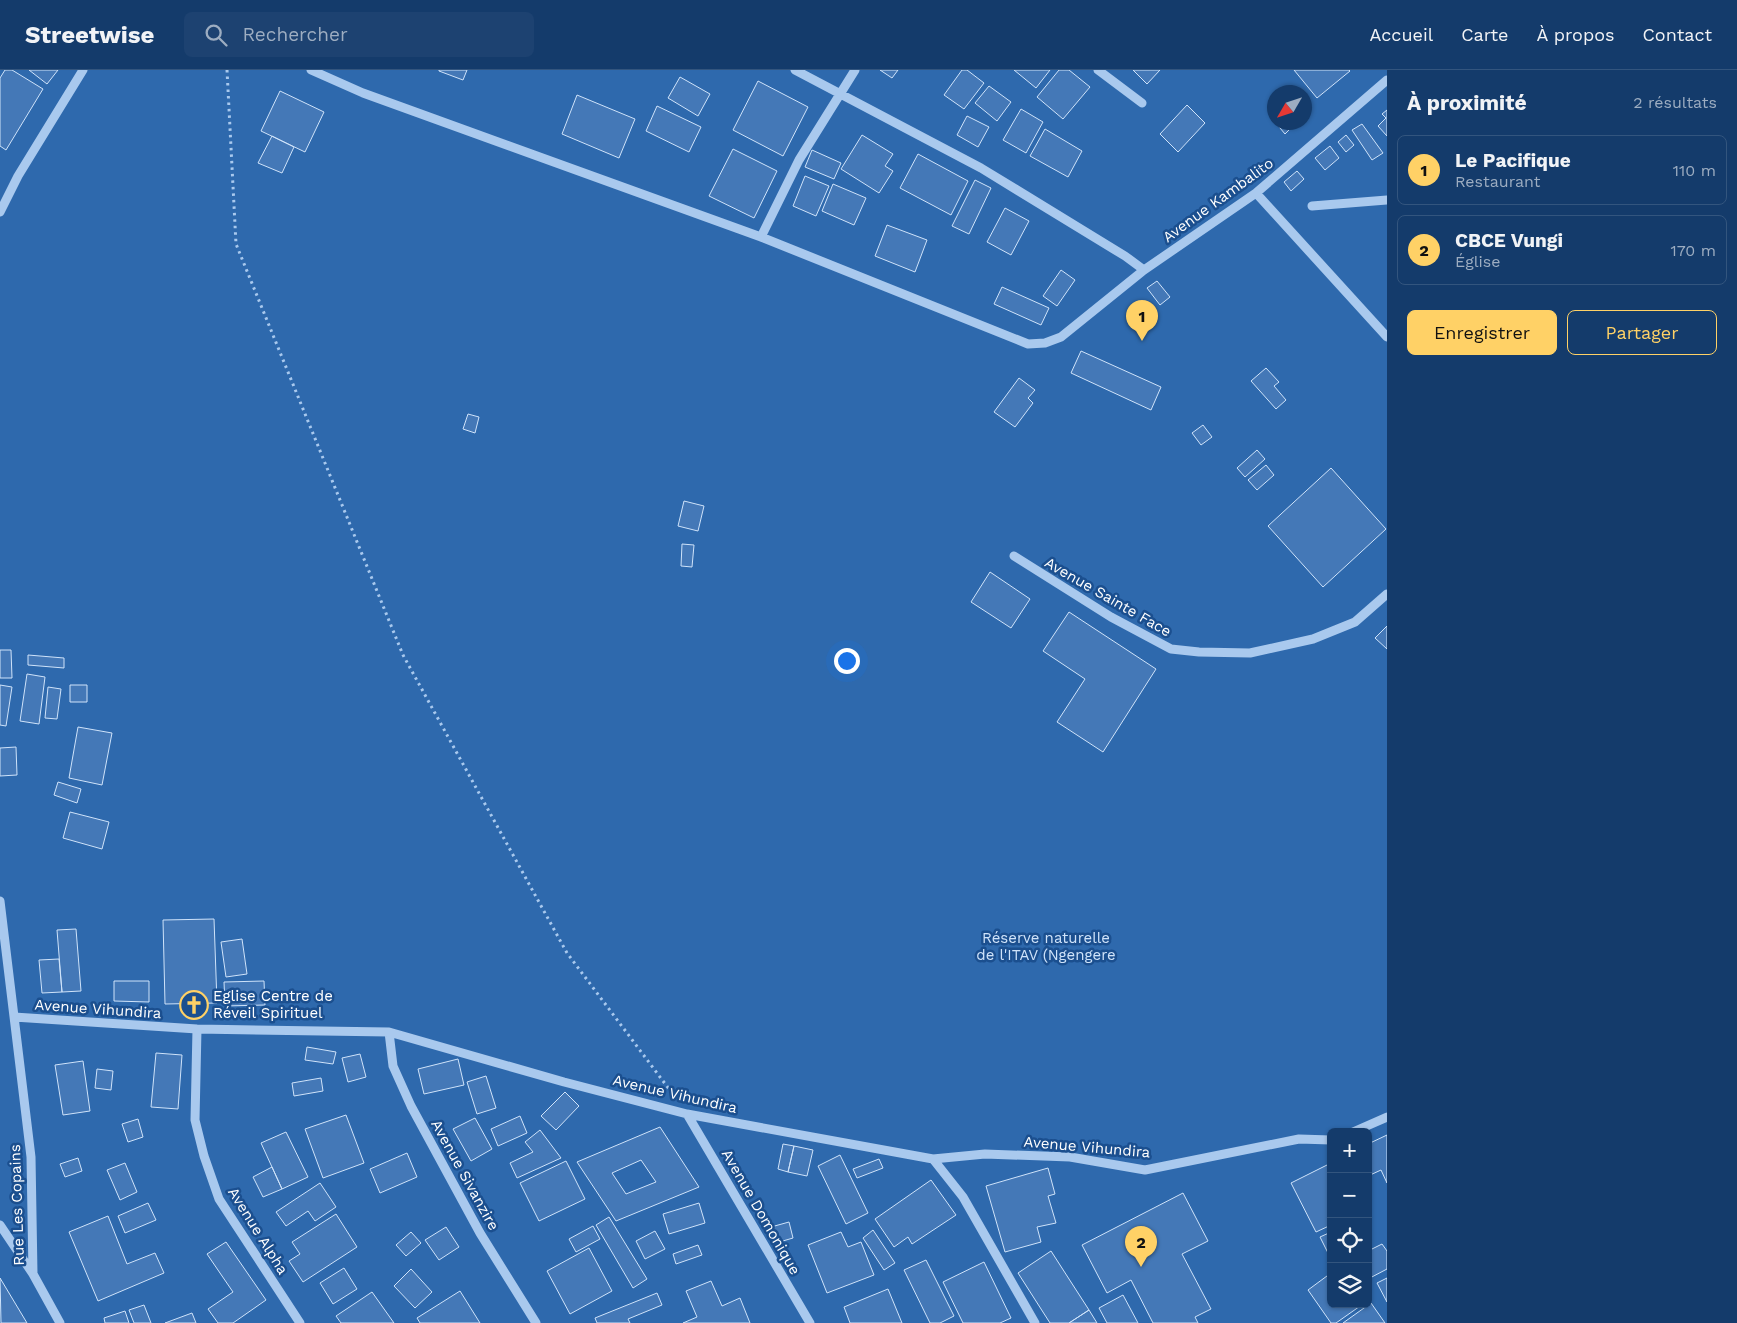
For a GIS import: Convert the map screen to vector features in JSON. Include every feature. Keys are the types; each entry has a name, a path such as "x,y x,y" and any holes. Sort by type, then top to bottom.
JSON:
{"street":[{"path":"0,212 18,176 83,70"},
{"path":"311,70 363,93 761,237 798,160 855,70"},
{"path":"795,70 982,168 1125,256 1144,270"},
{"path":"1098,70 1142,104"},
{"name":"Avenue Kambalito","path":"761,237 1028,344 1045,343 1061,338 1144,270 1256,193 1387,80"},
{"path":"1256,193 1387,337"},
{"path":"1312,206 1387,200"},
{"name":"Avenue Sainte Face","path":"1014,556 1111,617 1171,649 1199,652 1250,653 1313,639 1355,622 1387,594"},
{"name":"Rue Les Copains","path":"0,901 31,1157 33,1274 60,1323"},
{"name":"Avenue Vihundira","path":"14,1017 197,1029 389,1032 564,1082 687,1114 934,1159 985,1154 1070,1157 1145,1170 1299,1139 1327,1140"},
{"name":"Avenue Alpha","path":"197,1029 195,1120 204,1156 219,1198 300,1323"},
{"name":"Avenue Sivanzire","path":"389,1032 394,1066 411,1106 480,1233 536,1323"},
{"name":"Avenue Domonique","path":"687,1114 810,1323"},
{"path":"1362,1128 1387,1117"},
{"path":"934,1159 963,1197 1035,1323"},
{"path":"0,1225 33,1274"}],"path":[{"path":"227,70 236,244 403,655 567,953 687,1114"}],"green space":[{"name":"Réserve naturelle de l'ITAV (Ngengere","path":"0,70 1387,70 1387,1323 0,1323"}],"building":[{"path":"5,70 12,70 43,89 6,150 0,146 0,78"},
{"path":"29,70 58,70 47,84"},
{"path":"439,70 467,70 463,80"},
{"path":"880,70 898,70 892,78"},
{"path":"962,70 967,70 984,83 964,109 944,95"},
{"path":"1014,70 1050,70 1036,88"},
{"path":"1059,70 1069,70 1090,87 1063,119 1037,97"},
{"path":"1133,70 1160,70 1147,84"},
{"path":"1294,70 1350,71 1317,98 1312,92 1312,85 1306,85"},
{"path":"680,77 710,94 698,116 668,98"},
{"path":"758,81 808,107 783,156 733,130"},
{"path":"989,86 1011,102 997,121 975,103"},
{"path":"280,91 324,112 305,152 261,131"},
{"path":"577,95 635,119 619,158 562,134"},
{"path":"1187,105 1205,123 1178,152 1160,134"},
{"path":"657,106 701,127 689,152 646,131"},
{"path":"1021,109 1043,122 1026,153 1003,140"},
{"path":"1387,110 1387,136 1378,126 1386,118 1382,114"},
{"path":"967,116 989,127 978,147 957,135"},
{"path":"1362,124 1383,153 1372,160 1352,130"},
{"path":"1045,129 1082,151 1068,177 1030,156"},
{"path":"862,135 893,154 885,166 893,171 879,193 841,169"},
{"path":"1346,135 1354,145 1346,152 1338,142"},
{"path":"272,136 294,147 282,173 258,163"},
{"path":"1330,146 1339,158 1325,170 1315,158"},
{"path":"733,149 777,171 754,218 709,196"},
{"path":"812,150 841,163 834,179 805,167"},
{"path":"918,154 968,181 951,215 900,188"},
{"path":"1297,171 1304,179 1291,191 1284,182"},
{"path":"805,176 829,186 816,216 793,206"},
{"path":"975,180 991,188 969,234 952,226"},
{"path":"833,184 866,198 854,225 822,211"},
{"path":"1005,208 1029,221 1011,255 987,242"},
{"path":"887,225 927,240 915,272 875,256"},
{"path":"1061,270 1075,280 1057,306 1043,296"},
{"path":"1157,281 1170,297 1160,305 1147,288"},
{"path":"1002,287 1049,308 1041,325 994,304"},
{"path":"1081,351 1161,387 1151,410 1071,373"},
{"path":"1266,368 1279,382 1274,386 1286,400 1276,409 1251,381"},
{"path":"1019,378 1035,390 1028,398 1033,403 1015,427 994,412"},
{"path":"468,414 479,417 475,433 463,429"},
{"path":"1203,425 1212,437 1201,445 1192,433"},
{"path":"1257,450 1265,459 1245,477 1237,468"},
{"path":"1266,465 1274,475 1257,490 1248,480"},
{"path":"1331,468 1386,529 1323,587 1268,526"},
{"path":"684,501 704,506 698,531 678,526"},
{"path":"682,544 694,545 692,567 681,566"},
{"path":"990,572 1030,599 1011,628 971,602"},
{"path":"1069,612 1156,669 1103,752 1057,722 1085,679 1043,651"},
{"path":"1387,626 1387,649 1375,638"},
{"path":"0,650 11,650 12,678 0,678"},
{"path":"28,655 64,658 64,668 28,665"},
{"path":"27,674 45,677 39,724 20,721"},
{"path":"0,685 12,687 6,726 0,725"},
{"path":"70,685 87,685 87,702 70,702"},
{"path":"48,687 61,689 57,719 45,718"},
{"path":"78,727 112,733 102,785 69,778"},
{"path":"16,747 17,775 0,776 0,748"},
{"path":"58,782 81,789 77,803 54,795"},
{"path":"70,812 109,822 102,849 63,838"},
{"path":"214,919 217,1003 165,1004 163,920"},
{"path":"76,929 81,991 62,992 57,930"},
{"path":"242,939 247,974 226,977 221,942"},
{"path":"59,959 62,992 42,993 39,960"},
{"path":"114,981 149,981 149,1002 114,1001"},
{"path":"264,981 265,1005 225,1006 224,982"},
{"path":"307,1047 336,1052 333,1064 305,1060"},
{"path":"156,1053 182,1055 178,1109 151,1107"},
{"path":"360,1054 366,1077 348,1082 342,1058"},
{"path":"458,1059 464,1085 424,1094 418,1069"},
{"path":"83,1061 90,1111 63,1115 55,1065"},
{"path":"97,1069 113,1071 111,1090 95,1088"},
{"path":"486,1076 496,1108 477,1114 467,1082"},
{"path":"321,1078 323,1091 294,1096 292,1083"},
{"path":"565,1092 579,1106 556,1130 541,1116"},
{"path":"346,1115 364,1163 323,1178 305,1129"},
{"path":"520,1116 527,1133 498,1146 491,1129"},
{"path":"475,1118 492,1149 471,1161 453,1129"},
{"path":"138,1119 143,1137 128,1142 122,1124"},
{"path":"660,1127 699,1187 616,1221 577,1162","holes":["641,1160 656,1182 626,1194 612,1173"]},
{"path":"540,1130 561,1158 517,1178 510,1163 533,1152 525,1142"},
{"path":"286,1132 308,1177 282,1189 261,1143"},
{"path":"1387,1135 1387,1183 1381,1170 1372,1174 1372,1142"},
{"path":"783,1144 794,1146 788,1172 778,1169"},
{"path":"794,1146 813,1150 807,1176 788,1172"},
{"path":"407,1153 417,1177 380,1193 370,1169"},
{"path":"840,1155 868,1213 846,1224 818,1166"},
{"path":"78,1158 82,1171 65,1177 60,1164"},
{"path":"879,1159 883,1168 857,1178 853,1169"},
{"path":"566,1161 585,1199 539,1221 520,1183"},
{"path":"125,1163 137,1192 120,1200 107,1170"},
{"path":"1327,1165 1327,1227 1316,1232 1291,1183"},
{"path":"272,1167 282,1189 263,1197 253,1177"},
{"path":"1048,1168 1055,1194 1048,1196 1056,1223 1037,1227 1041,1242 1005,1252 986,1186"},
{"path":"931,1180 956,1215 912,1244 908,1237 894,1247 875,1219"},
{"path":"320,1183 336,1207 315,1221 308,1211 286,1226 276,1212"},
{"path":"1183,1193 1208,1241 1182,1254 1211,1309 1195,1317 1198,1323 1153,1323 1131,1280 1107,1293 1082,1245"},
{"path":"148,1203 156,1220 125,1233 118,1216"},
{"path":"699,1203 705,1223 669,1234 663,1214"},
{"path":"336,1214 357,1247 303,1282 289,1261 300,1254 292,1242"},
{"path":"108,1216 127,1264 155,1253 164,1273 98,1301 69,1232"},
{"path":"609,1217 647,1279 633,1288 596,1225"},
{"path":"789,1222 793,1238 776,1243 771,1227"},
{"path":"593,1226 600,1239 576,1252 569,1239"},
{"path":"446,1227 459,1247 439,1260 425,1240"},
{"path":"873,1230 895,1263 884,1270 863,1238"},
{"path":"655,1231 665,1249 645,1259 636,1241"},
{"path":"411,1232 421,1243 406,1256 396,1245"},
{"path":"841,1232 848,1247 861,1242 874,1275 827,1293 808,1245"},
{"path":"1327,1234 1327,1251 1320,1237"},
{"path":"226,1242 266,1300 233,1323 218,1323 208,1309 233,1292 207,1254"},
{"path":"1382,1244 1387,1251 1387,1269 1372,1277 1372,1263 1372,1249"},
{"path":"698,1245 702,1255 676,1264 673,1254"},
{"path":"589,1248 612,1291 570,1314 547,1271"},
{"path":"1051,1251 1089,1310 1069,1323 1050,1323 1018,1273"},
{"path":"926,1260 954,1316 940,1323 930,1323 904,1270"},
{"path":"984,1262 1011,1318 1000,1323 963,1323 943,1282"},
{"path":"344,1268 357,1289 333,1304 320,1283"},
{"path":"411,1269 432,1292 415,1308 394,1286"},
{"path":"1327,1276 1327,1308 1357,1308 1336,1323 1331,1323 1308,1290"},
{"path":"0,1278 27,1323 1,1323"},
{"path":"1387,1278 1387,1302 1377,1283"},
{"path":"711,1281 722,1306 740,1298 750,1323 683,1323 697,1317 686,1291"},
{"path":"888,1289 902,1323 850,1323 844,1307"},
{"path":"460,1291 480,1323 420,1323 417,1318"},
{"path":"372,1292 394,1323 341,1323 336,1316"},
{"path":"657,1293 662,1305 628,1319 630,1323 597,1323 595,1318"},
{"path":"1123,1295 1138,1323 1107,1323 1099,1308"},
{"path":"1372,1304 1385,1323 1343,1323 1364,1308 1372,1308"},
{"path":"144,1305 151,1323 134,1323 129,1310"},
{"path":"1089,1310 1097,1323 1069,1323"},
{"path":"125,1311 129,1323 105,1323 104,1318"},
{"path":"192,1313 196,1323 165,1323"}],"place":[{"name":"Le Pacifique","path":"1142,341"},
{"name":"Eglise Centre de Réveil Spirituel","path":"194,1005"},
{"name":"CBCE Vungi","path":"1141,1267"}]}
